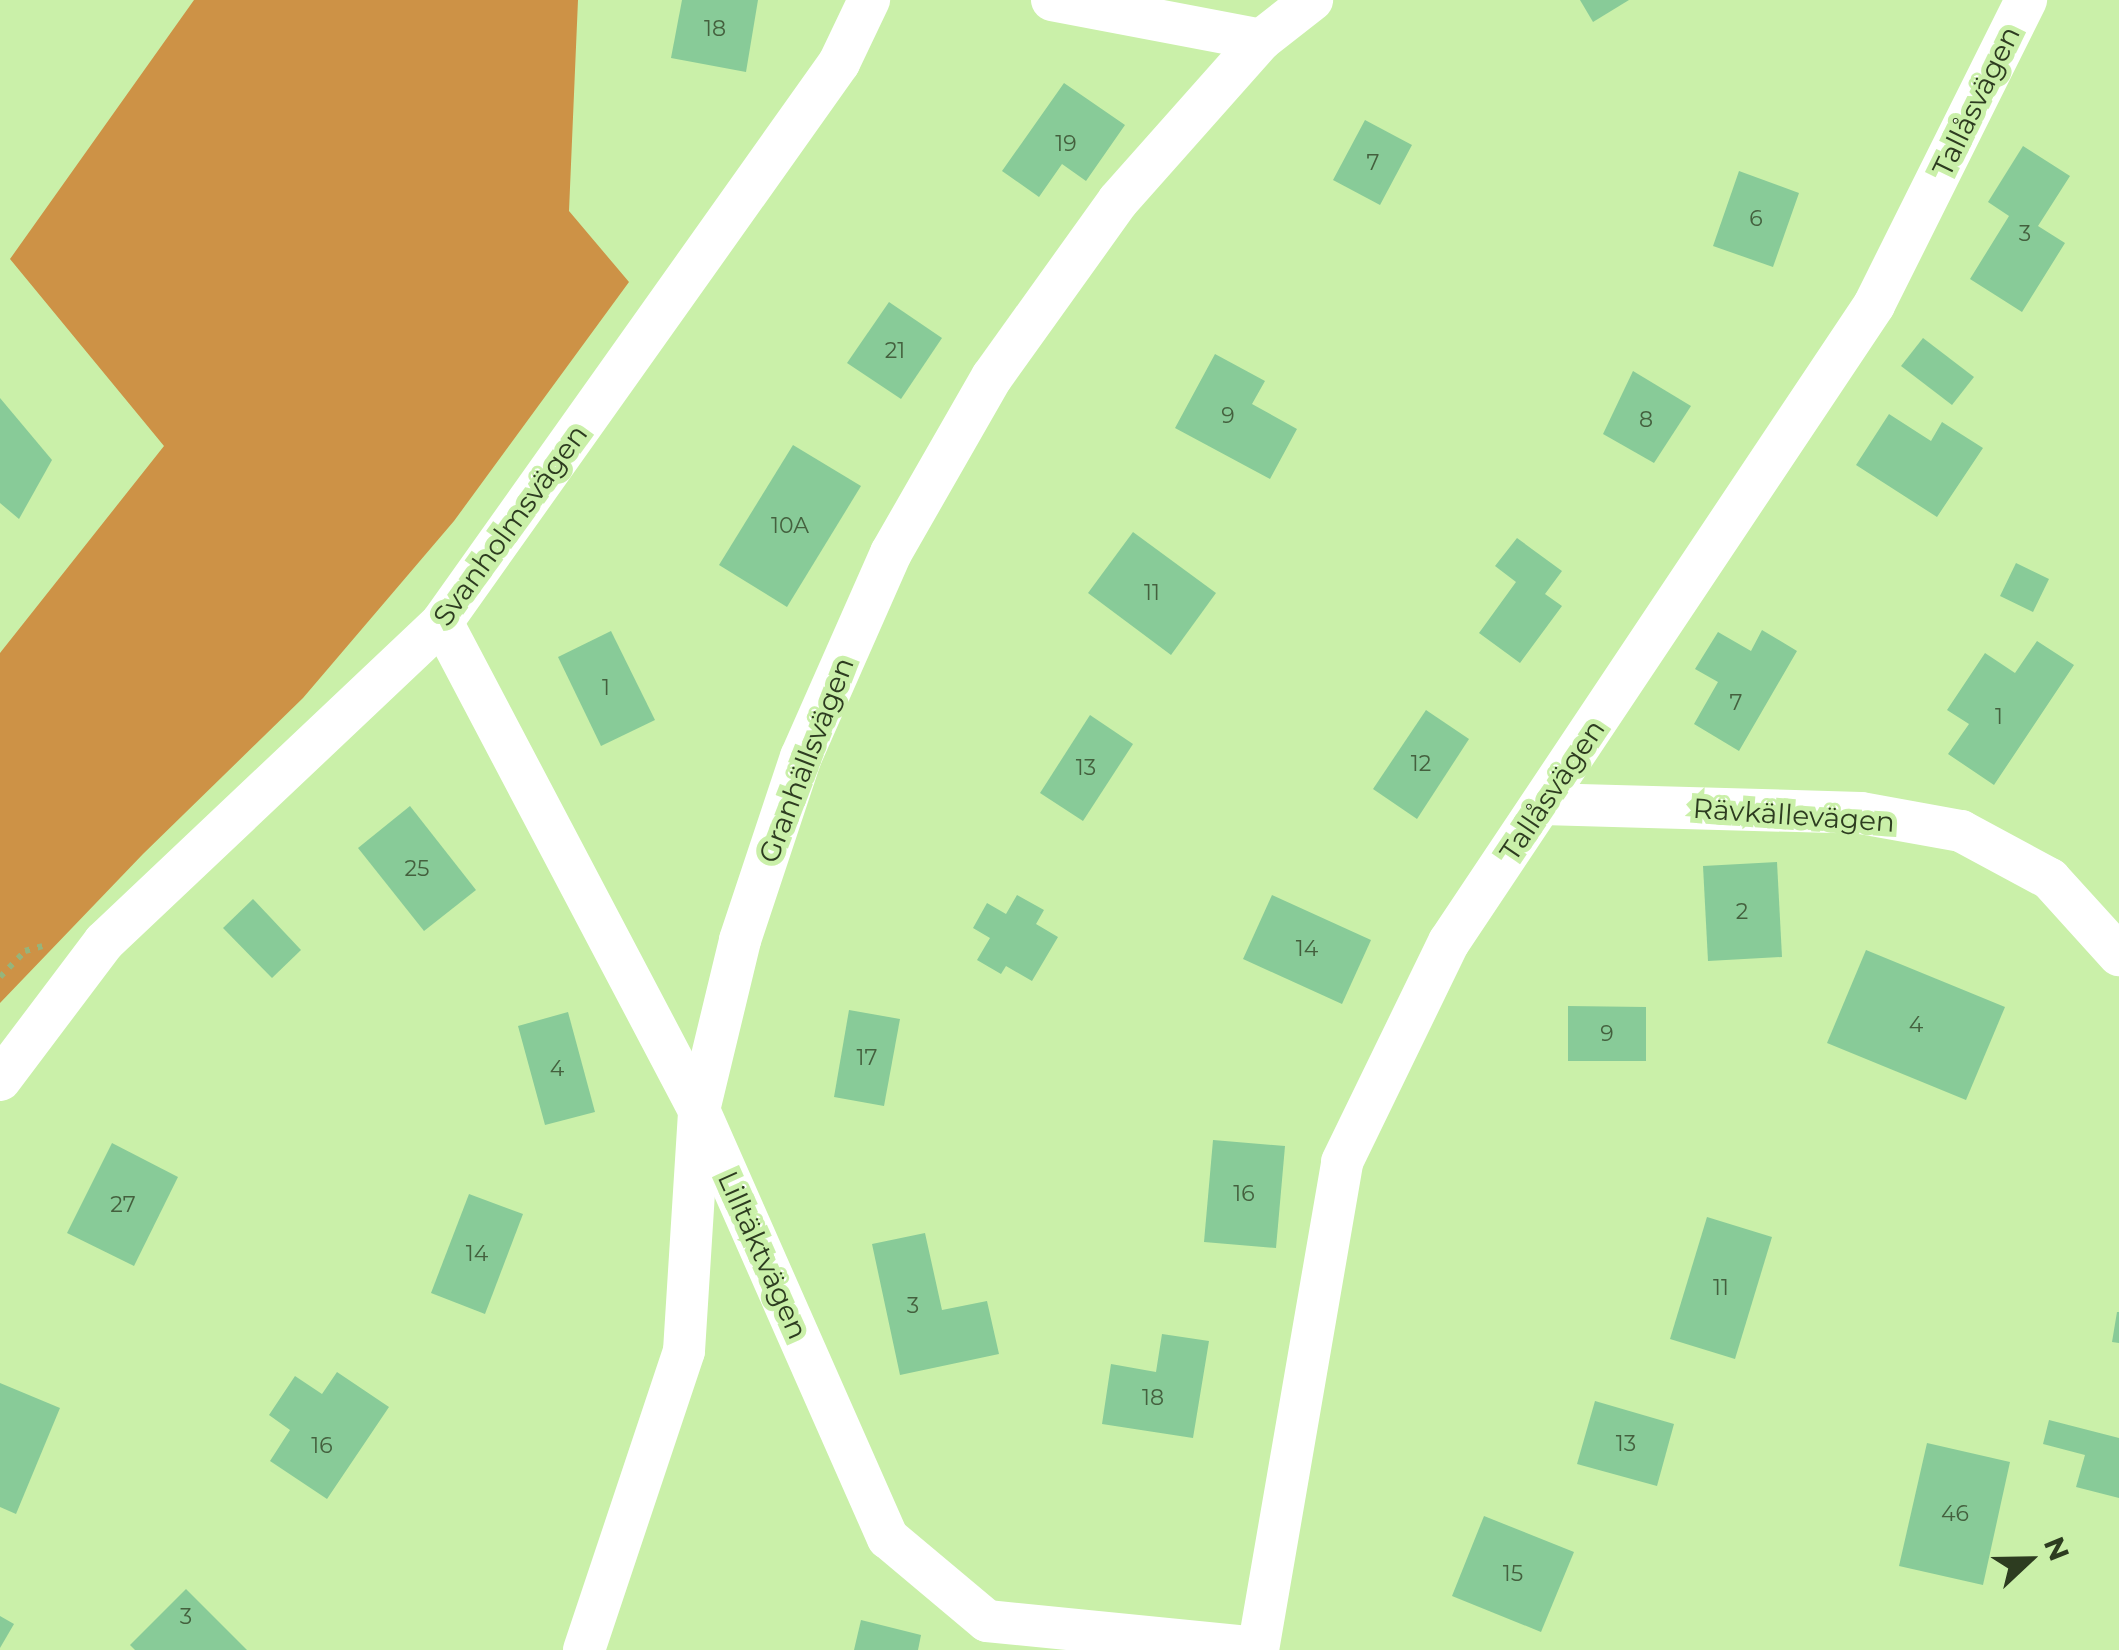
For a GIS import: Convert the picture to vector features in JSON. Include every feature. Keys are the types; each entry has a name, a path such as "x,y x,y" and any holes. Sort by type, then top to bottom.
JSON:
{"street":[{"name":"Svanholmsvägen","path":"0,1080 104,942 442,622 840,62 869,0"},
{"path":"1052,0 1260,40"},
{"name":"Granhällsvägen","path":"584,1650 684,1351 699,1110 740,940 801,757 891,552 992,378 1118,200 1260,40 1312,0"},
{"name":"Tallåsvägen","path":"1258,1649 1342,1162 1449,942 1874,305 2026,0"},
{"name":"Lilltäktvägen","path":"442,622 699,1110 888,1538 987,1621 1258,1649"},
{"name":"Rävkällevägen","path":"1543,804 1861,813 1961,832 2050,879 2119,955"}],"shaded area":[{"path":"194,0 578,0 569,211 629,282 454,521 303,698 143,854 0,1003 0,653 164,446 10,259"}],"building":[{"path":"682,0 758,0 746,72 671,58"},
{"path":"1580,0 1629,0 1593,22"},
{"path":"1064,83 1125,125 1086,181 1062,164 1039,197 1002,171"},
{"path":"1365,120 1412,145 1380,205 1333,180"},
{"path":"2023,146 2070,176 2038,226 2065,243 2022,312 1970,279 2009,216 1988,202"},
{"path":"1739,171 1799,193 1773,267 1713,246"},
{"path":"889,302 942,338 901,399 847,363"},
{"path":"1923,338 1974,377 1952,405 1901,366"},
{"path":"1215,354 1265,381 1252,404 1297,429 1270,479 1175,428"},
{"path":"1633,371 1691,406 1654,463 1603,434"},
{"path":"0,398 52,460 19,519 0,503"},
{"path":"1889,414 1931,441 1942,422 1983,448 1937,517 1856,465"},
{"path":"793,445 861,486 787,607 719,565"},
{"path":"1133,532 1216,593 1171,655 1088,593"},
{"path":"1517,538 1562,571 1545,594 1562,606 1520,663 1479,633 1516,582 1495,566"},
{"path":"2016,563 2049,579 2033,612 2000,596"},
{"path":"1762,630 1797,651 1739,751 1694,724 1718,682 1695,669 1718,632 1751,651"},
{"path":"611,631 655,720 601,746 558,657"},
{"path":"2037,641 2074,665 1994,785 1948,754 1969,724 1947,710 1985,653 2015,673"},
{"path":"1426,710 1469,739 1417,819 1373,789"},
{"path":"1090,715 1133,744 1083,821 1040,793"},
{"path":"410,806 476,890 424,931 358,848"},
{"path":"1777,862 1782,957 1708,961 1703,866"},
{"path":"1017,895 1044,910 1036,924 1058,937 1032,981 1006,966 1001,974 977,960 990,938 973,928 987,903 1006,914"},
{"path":"1272,895 1371,940 1342,1004 1243,959"},
{"path":"253,899 301,950 272,978 223,928"},
{"path":"1866,950 2005,1007 1966,1100 1827,1043"},
{"path":"1568,1006 1646,1007 1646,1061 1568,1061"},
{"path":"849,1010 900,1019 884,1106 834,1097"},
{"path":"568,1012 595,1112 545,1125 518,1026"},
{"path":"1213,1140 1285,1146 1276,1248 1204,1242"},
{"path":"112,1143 178,1177 134,1266 67,1233"},
{"path":"469,1194 523,1214 485,1314 431,1293"},
{"path":"1707,1217 1772,1237 1735,1359 1670,1339"},
{"path":"925,1233 942,1310 987,1301 999,1354 900,1375 872,1244"},
{"path":"2119,1312 2119,1343 2112,1342"},
{"path":"1162,1334 1209,1341 1193,1438 1102,1424 1111,1364 1156,1372"},
{"path":"337,1372 389,1407 327,1499 270,1461 290,1430 269,1415 295,1376 322,1394"},
{"path":"0,1383 60,1408 16,1514 0,1507"},
{"path":"1595,1401 1674,1424 1657,1486 1577,1464"},
{"path":"2049,1420 2119,1438 2119,1498 2076,1487 2085,1455 2043,1444"},
{"path":"1927,1443 2010,1462 1983,1585 1899,1566"},
{"path":"1484,1516 1574,1552 1541,1632 1452,1596"},
{"path":"186,1589 247,1650 135,1650 130,1645"},
{"path":"0,1616 14,1624 0,1648"},
{"path":"861,1620 921,1635 918,1650 854,1650"}]}
